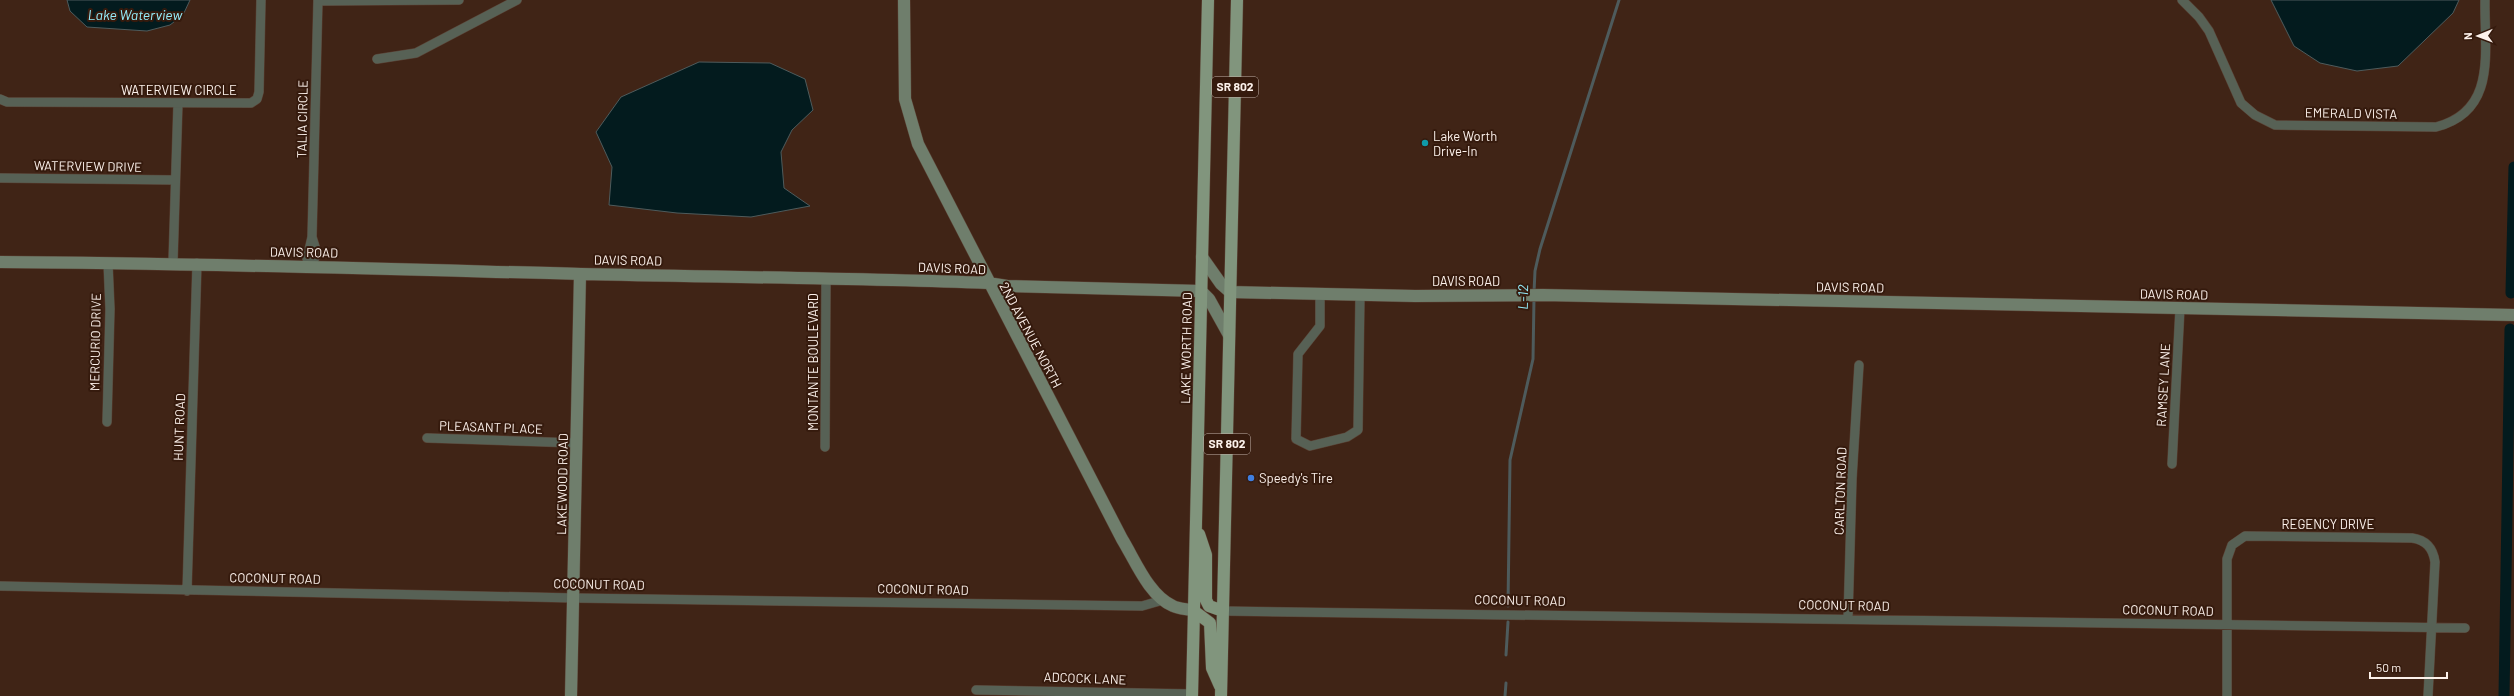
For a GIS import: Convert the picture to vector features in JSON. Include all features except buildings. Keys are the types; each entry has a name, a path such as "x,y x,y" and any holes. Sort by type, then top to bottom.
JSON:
{"main road":[{"name":"LAKE WORTH ROAD","path":"1192,695 1208,0"},
{"name":"SR 802","path":"1221,692 1237,0"},
{"path":"1196,525 1206,555 1206,600 1209,606 1223,611"},
{"path":"1194,611 1210,623 1212,668 1221,692"}],"street":[{"name":"WATERVIEW CIRCLE","path":"0,99 8,102 251,103 257,100 259,92 261,0"},
{"name":"TALIA CIRCLE","path":"311,267 316,253 312,237 318,0 459,0"},
{"path":"377,59 416,53 517,0"},
{"name":"2ND AVENUE NORTH","path":"904,0 905,99 910,121 918,144 988,283 1122,539 1152,588 1163,600"},
{"name":"EMERALD VISTA","path":"2182,0 2199,17 2209,31 2241,103 2267,122 2275,125 2436,127 2452,123 2477,100 2484,75 2485,0"},
{"path":"173,262 178,103"},
{"name":"WATERVIEW DRIVE","path":"0,178 175,180"},
{"path":"1202,258 1221,284 1230,292"},
{"name":"DAVIS ROAD","path":"0,262 173,262 311,267 385,267 580,274 826,278 988,283 1007,286 1201,290"},
{"name":"MERCURIO DRIVE","path":"107,422 110,309 108,262"},
{"name":"HUNT ROAD","path":"187,591 197,263"},
{"name":"LAKEWOOD ROAD","path":"571,696 580,274"},
{"name":"MONTANTE BOULEVARD","path":"825,447 826,278"},
{"path":"1201,290 1209,299 1229,335"},
{"name":"DAVIS ROAD","path":"1230,292 1360,295 1543,295 2514,315"},
{"path":"1320,293 1320,326 1298,354 1296,439 1310,446 1347,437 1358,430 1360,295"},
{"name":"RAMSEY LANE","path":"2172,464 2180,308"},
{"name":"CARLTON ROAD","path":"1848,618 1852,478 1859,365"},
{"name":"PLEASANT PLACE","path":"427,438 577,443"},
{"name":"REGENCY DRIVE","path":"2226,625 2227,559 2232,545 2245,536 2412,538 2426,543 2434,555 2432,628"},
{"name":"COCONUT ROAD","path":"0,586 574,598 1142,606 1163,600"},
{"path":"1163,600 1173,607 1194,611"},
{"name":"COCONUT ROAD","path":"1223,611 1848,618 2465,628"},
{"path":"2226,625 2227,696"},
{"path":"2428,696 2432,628"},
{"name":"ADCOCK LANE","path":"976,690 1192,695"}],"water":[{"name":"Lake Waterview","path":"67,0 190,0 183,15 170,25 147,31 87,27 70,11"},
{"path":"2271,0 2459,0 2453,13 2398,66 2357,71 2320,63 2294,46"},
{"path":"699,62 770,63 805,79 813,110 792,130 781,152 784,188 810,206 751,217 677,213 609,205 612,167 596,132 621,97"}],"waterway":[{"name":"L-12","path":"1534,292 1535,271 1540,249 1619,0"},
{"path":"2511,293 2514,167"},
{"name":"L-12","path":"1508,606 1510,460 1533,359 1534,298"},
{"path":"2504,696 2510,329"},
{"name":"L-12","path":"1506,655 1508,622"},
{"name":"L-12","path":"1505,696 1506,683"}],"place":[{"name":"Lake Worth Drive-In","path":"1425,143"},
{"name":"Speedy's Tire","path":"1251,478"}]}
